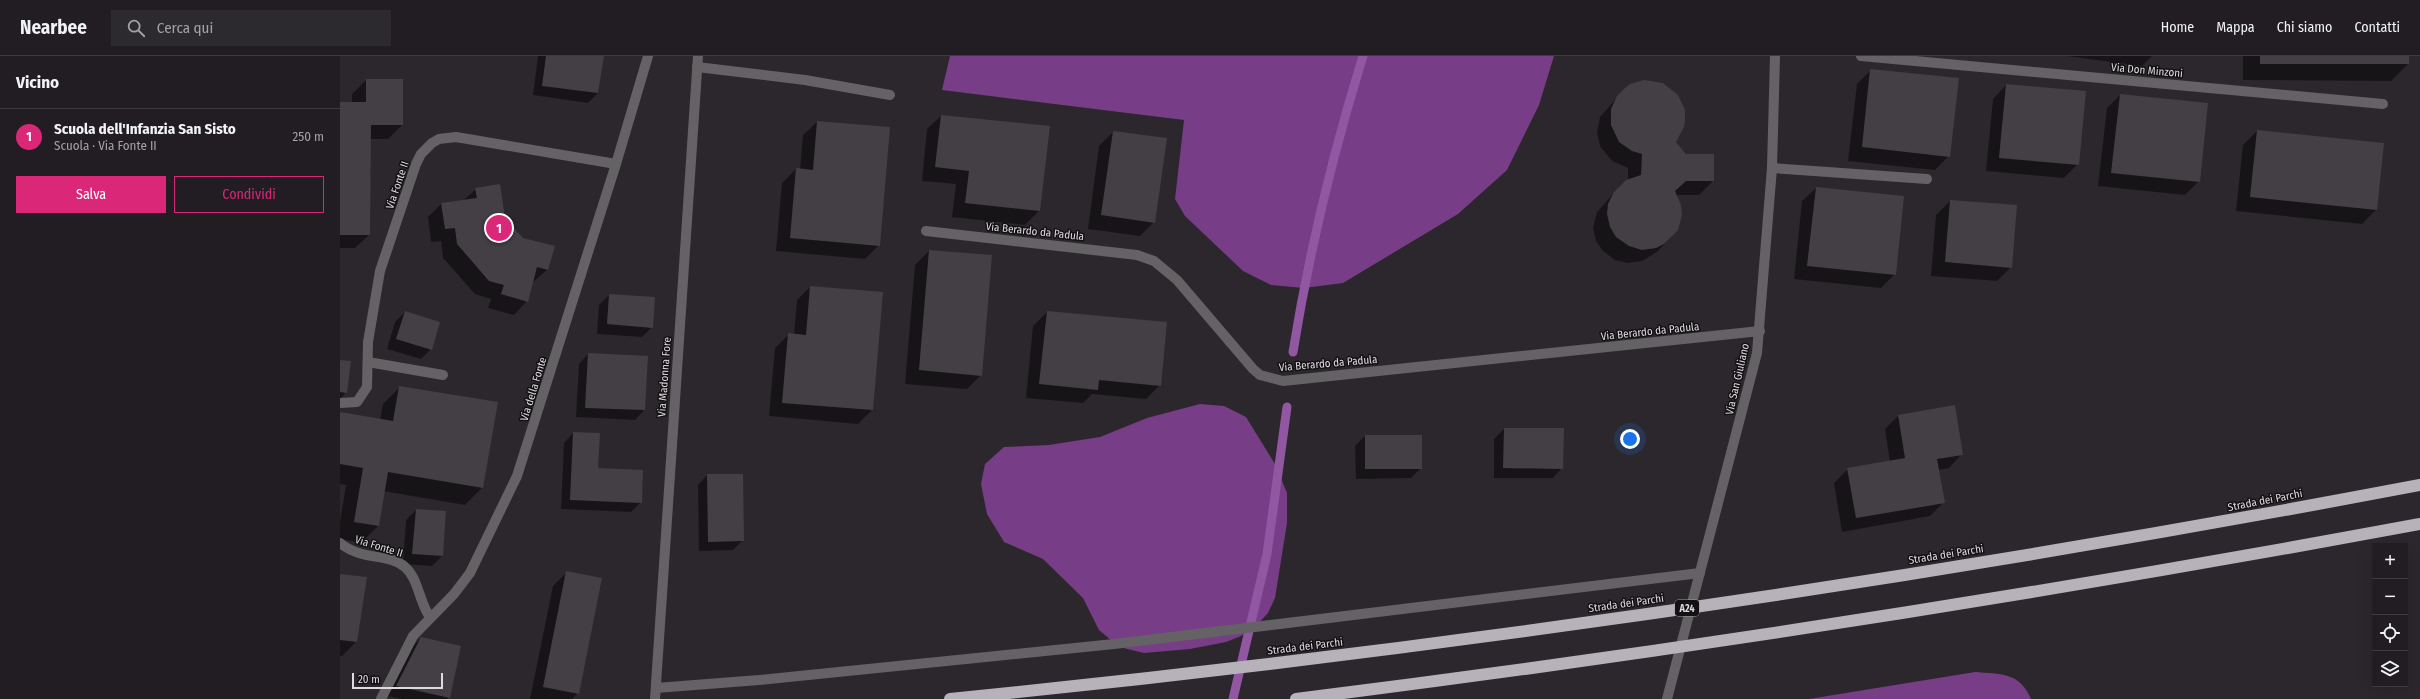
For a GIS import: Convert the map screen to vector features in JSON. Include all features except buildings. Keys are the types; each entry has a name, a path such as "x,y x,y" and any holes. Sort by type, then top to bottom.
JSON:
{"highway":[{"name":"Strada dei Parchi","path":"950,699 1276,663 1702,606 2084,546 2420,485"},
{"path":"1296,699 1501,673 1725,642 2085,585 2420,524"}],"street":[{"name":"Via della Fonte","path":"381,699 413,636 454,594 470,573 517,476 616,164 648,56"},
{"name":"Via Madonna Fore","path":"655,699 698,56"},
{"name":"Via San Giuliano","path":"1667,699 1753,373 1760,332 1772,168 1775,56"},
{"name":"Via Don Minzoni","path":"1861,56 2383,104"},
{"path":"697,68 805,80 890,95"},
{"name":"Via Fonte II","path":"340,403 352,404 363,396 367,387 372,312 380,271 416,164 426,147 439,140 456,137 616,164"},
{"path":"1772,168 1927,179"},
{"name":"Via Berardo da Padula","path":"926,231 1136,255 1154,261 1177,280 1253,369 1260,375 1283,381 1760,332"},
{"path":"368,362 443,375"},
{"name":"Via Fonte II","path":"340,544 356,554 396,562 406,567 430,617"},
{"path":"656,688 759,680 1114,644 1700,573"}],"shaded area":[{"path":"950,56 1554,56 1539,105 1507,170 1458,214 1343,283 1304,288 1271,285 1243,271 1185,216 1175,199 1184,120 942,90"},
{"path":"1200,404 1224,406 1246,417 1275,464 1287,493 1287,523 1275,598 1268,613 1256,626 1241,636 1226,642 1190,649 1144,653 1119,647 1099,630 1083,598 1043,559 1004,542 987,514 981,484 985,464 1004,447 1049,445 1100,437 1147,418"},
{"path":"1975,672 2001,674 2015,679 2026,690 2031,699 1809,699"}],"waterway":[{"path":"1293,352 1314,240 1332,166 1363,56"},
{"path":"1233,699 1267,554 1287,407"}],"place":[{"name":"Scuola dell'Infanzia San Sisto","path":"499,228"}]}
